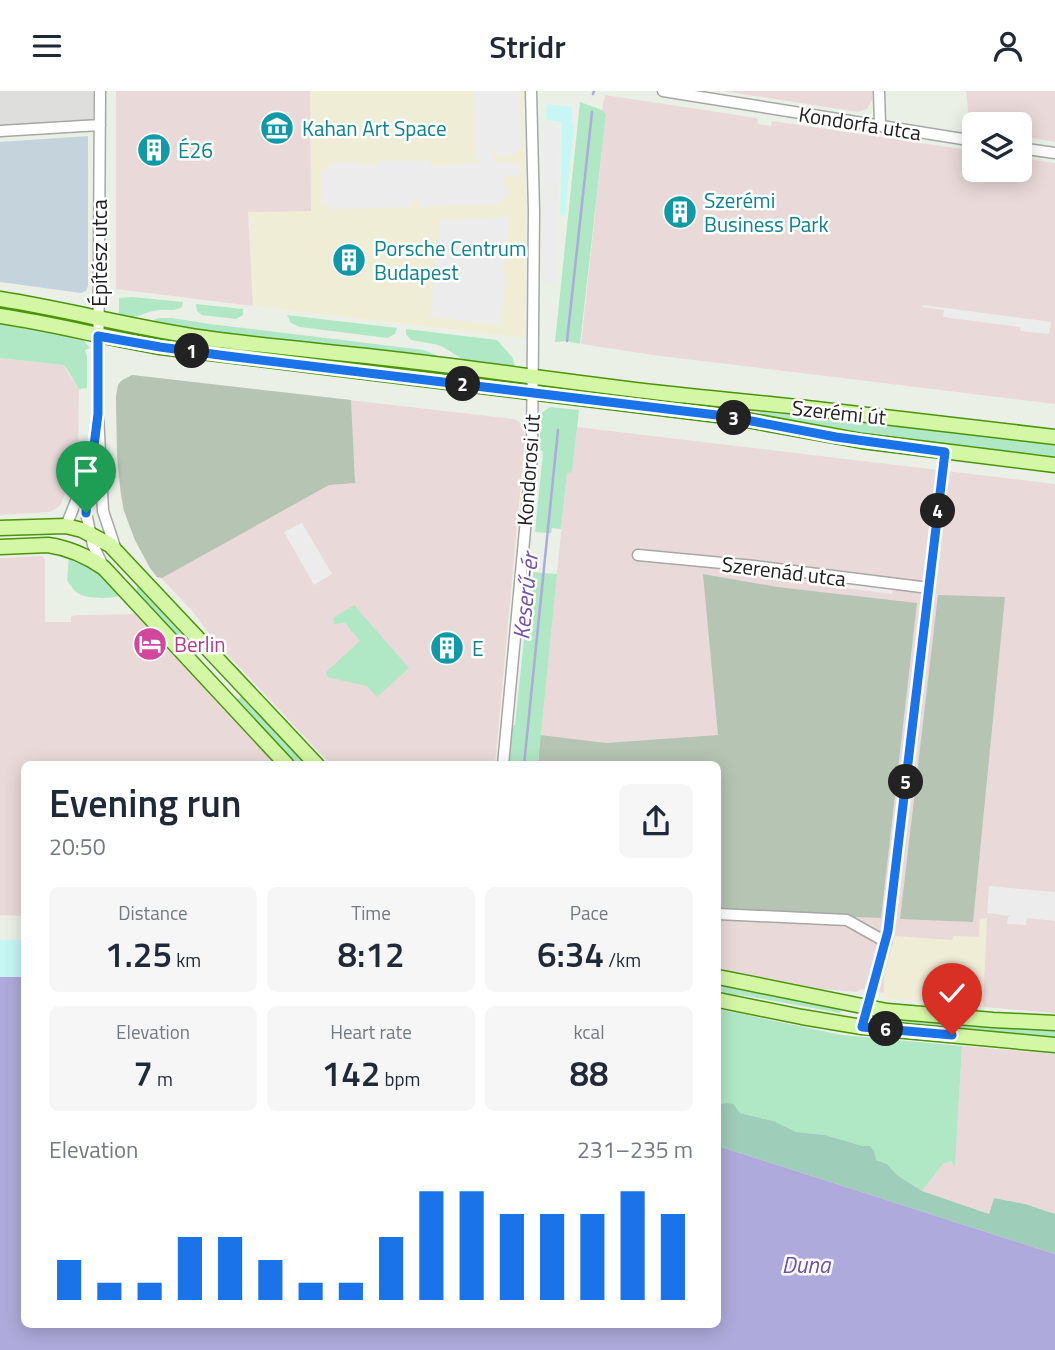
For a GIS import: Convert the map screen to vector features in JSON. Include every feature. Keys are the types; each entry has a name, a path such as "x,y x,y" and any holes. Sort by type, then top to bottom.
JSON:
{"main road":[{"name":"Szerémi út","path":"0,299 208,338 1055,437"},
{"name":"Szerémi út","path":"0,316 160,347 725,416 849,439 1055,465"},
{"path":"0,528 66,526 86,529 110,545 313,761"},
{"path":"0,547 54,546 80,540 86,529"},
{"path":"54,546 81,554 104,568 283,761"},
{"path":"196,666 212,652"},
{"path":"228,701 244,687"},
{"path":"721,978 867,1008 988,1020 1055,1023"},
{"path":"721,1001 862,1027 1055,1045"},
{"path":"862,1027 867,1008"}],"street":[{"name":"Építész utca","path":"100,91 98,414 103,511 117,552"},
{"name":"Kondorosi út","path":"503,761 532,455 534,211 531,91"},
{"name":"Kondorfa utca","path":"663,91 707,95 962,139"},
{"path":"879,91 880,125"},
{"path":"0,131 100,125"},
{"path":"1032,150 1055,153"},
{"name":"Építész utca","path":"66,526 87,475 98,414"},
{"path":"867,1008 886,942 945,452"},
{"name":"Építész utca","path":"87,475 86,529 104,568"},
{"name":"Építész utca","path":"86,529 98,505 101,490"},
{"name":"Szerenád utca","path":"638,555 761,567 929,589"},
{"path":"721,914 848,921 886,942"}],"shaded area":[{"path":"0,91 93,91 93,118 89,121 0,126"},
{"path":"116,91 310,91 311,211 248,212 253,306 116,289"},
{"path":"310,91 523,91 525,338 253,306 248,212 311,210"},
{"path":"474,91 520,91 521,149 515,149 515,155 497,156 496,150 491,152 492,158 498,163 519,163 519,176 506,176 503,181 503,187 509,187 510,198 500,198 500,204 419,207 419,200 412,201 412,207 330,209 330,203 322,203 321,169 329,169 329,163 356,162 357,165 380,164 380,161 429,160 429,166 479,163 481,158 475,158"},
{"path":"723,91 872,91 872,100 867,109 858,112"},
{"path":"966,91 1055,91 1055,142 1032,138 1032,112 968,112"},
{"path":"605,95 757,118 758,124 771,126 772,121 962,149 962,182 1032,182 1032,160 1055,163 1055,404 581,344 606,114 602,110"},
{"path":"547,104 572,107 574,123 565,216 560,215 562,122 546,120"},
{"path":"544,123 559,123 557,285 542,284"},
{"path":"88,136 86,291 81,293 0,282 0,142"},
{"path":"509,217 500,325 430,317 440,221"},
{"path":"923,305 1051,322 1049,334 1021,331 1020,327 943,317 944,310 922,307"},
{"path":"0,358 63,365 79,389 78,453 60,506 50,512 0,515"},
{"path":"132,375 514,419 519,422 525,438 495,761 327,761 150,568 124,511 118,476 116,396 121,381"},
{"path":"132,375 351,400 355,483 329,485 162,578 157,577 135,540 121,495 116,396 121,381"},
{"path":"577,427 1055,484 1055,1013 983,1007 987,918 980,919 979,937 953,936 952,940 895,936 884,976 884,993 861,989 856,992 822,989 721,969 721,761 538,761 567,472 572,472"},
{"path":"302,523 332,574 314,585 284,532"},
{"path":"42,556 45,559 45,622 71,622 71,616 79,615 136,614 198,678 271,761 21,761 21,916 0,915 0,558"},
{"path":"703,574 777,587 917,603 881,918 721,912 721,761 538,761 540,735 606,743 718,735"},
{"path":"816,574 893,584 892,594 815,584"},
{"path":"938,595 1005,597 973,922 900,919"},
{"path":"989,886 1055,892 1055,921 1027,918 1026,925 1007,924 1008,917 1011,916 987,913"},
{"path":"980,918 987,919 983,1007 884,998 884,976 895,936 952,940 953,936 979,937"},
{"path":"0,940 21,940 21,977 0,977"},
{"path":"962,1046 1055,1054 1055,1214 994,1198 989,1214 922,1191 943,1164 951,1161 955,1165"}],"green space":[{"path":"580,102 606,114 580,344 555,342"},
{"path":"119,298 183,302 182,307 176,309 153,311 132,317 119,316"},
{"path":"196,304 243,309 243,315 236,319 202,315 197,311"},
{"path":"287,315 397,328 395,334 387,338 300,327 291,323"},
{"path":"160,318 424,350 437,357 224,333 154,322"},
{"path":"0,324 83,340 90,348 85,350 87,388 79,389 63,365 0,358"},
{"path":"406,329 497,340 513,358 515,368 467,362 443,347 411,340"},
{"path":"119,331 267,353 327,356 513,379 512,385 119,335"},
{"path":"550,407 579,410 572,472 567,473 561,529 552,528 551,533 535,532 543,452 540,449 540,414"},
{"path":"760,412 1055,442 1055,460 861,436 759,417"},
{"path":"69,556 91,567 122,595 94,598 77,593 67,580"},
{"path":"531,572 557,574 538,761 507,761 511,726 515,725"},
{"path":"137,587 147,592 199,649 194,654 191,654 136,595"},
{"path":"354,605 409,668 377,697 367,686 327,677 326,672 360,641 345,623 334,624 333,618"},
{"path":"242,695 307,761 290,761 237,700"},
{"path":"721,983 841,1009 840,1013 721,993"},
{"path":"721,1010 842,1035 962,1046 955,1167 951,1161 943,1164 922,1191 897,1175 887,1164 876,1160 870,1146 825,1135 796,1132 774,1121 740,1113 727,1103 721,1104"},
{"path":"873,1015 1055,1028 1055,1039 880,1023"},
{"path":"721,1104 733,1104 740,1113 774,1121 796,1132 825,1135 870,1146 876,1160 887,1164 897,1175 922,1191 989,1214 994,1198 1055,1214 1055,1254 721,1147"}],"water":[{"name":"Duna","path":"0,977 21,977 21,1328 721,1328 721,1147 1055,1254 1055,1350 0,1350"}],"waterway":[{"name":"Keserű-ér","path":"567,341 592,112"},
{"name":"Keserű-ér","path":"524,761 558,430"}],"place":[{"name":"Kahan Art Space","path":"277,128"},
{"name":"É26","path":"154,150"},
{"name":"Szerémi Business Park","path":"680,212"},
{"name":"Porsche Centrum Budapest","path":"349,260"},
{"name":"Berlin","path":"150,644"},
{"name":"E","path":"447,648"}],"route":[{"path":"86,513 87,475 98,414 98,336 227,356 725,416 836,437 945,452 888,931 862,1027 952,1035"}]}
